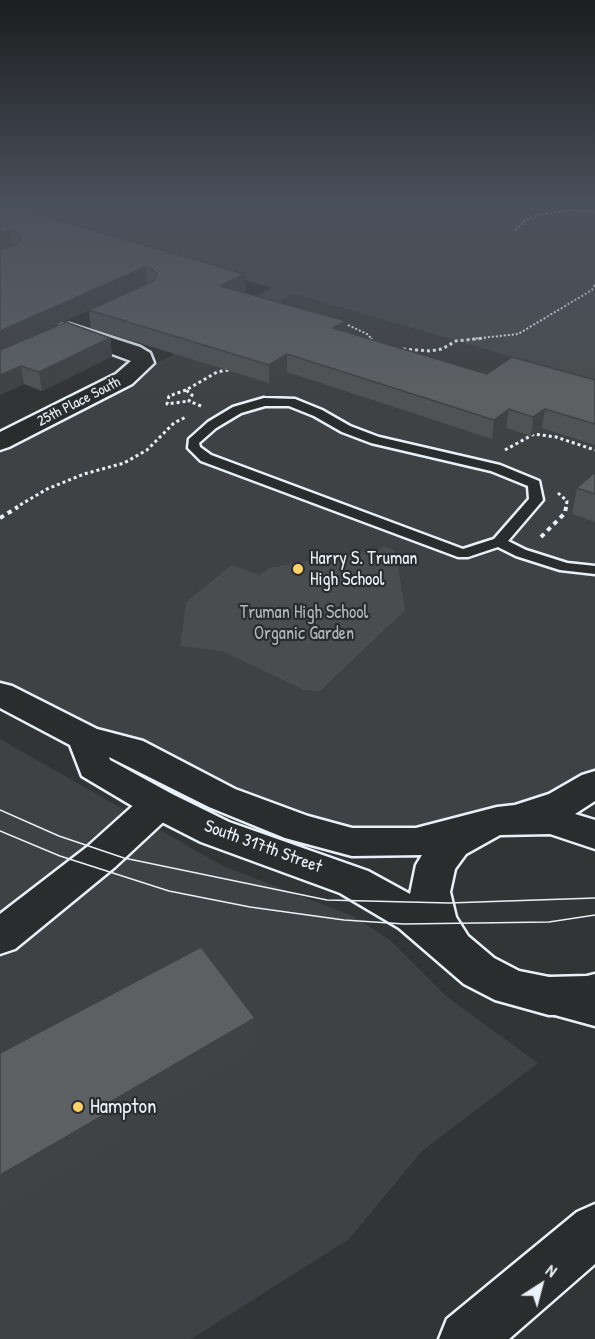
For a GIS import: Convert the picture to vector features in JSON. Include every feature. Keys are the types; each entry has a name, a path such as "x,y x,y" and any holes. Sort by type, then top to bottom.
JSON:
{"main road":[{"name":"25th Place South","path":"0,442 124,379 143,363 142,358 132,352 57,334 96,315"},
{"name":"South 317th Street","path":"0,694 85,738 130,750 222,798 299,828 352,842 416,842 497,821 518,819"},
{"name":"South 317th Street","path":"85,738 95,767 159,804 215,832 354,882 414,916 479,970 512,987 549,996"},
{"path":"518,819 562,804 595,784"},
{"path":"0,937 100,856 159,804"},
{"path":"518,819 552,820 595,835"},
{"path":"453,948 436,920 430,892 436,865 452,844 477,828"},
{"path":"549,996 588,995 595,992"},
{"path":"549,996 595,1007"},
{"path":"467,1339 595,1230"}],"lane":[{"path":"499,542 536,500 534,484 506,471 375,440 346,429 318,413 291,402 264,402 237,410 212,425 193,442 194,448 206,458 463,554 499,542 521,553 565,567 595,570"}],"path":[{"path":"398,349 430,351 442,349 456,341 518,334 592,290 595,284"},
{"path":"348,325 372,339 368,348"},
{"path":"202,406 189,401 167,404 169,396 186,390 217,372 229,370"},
{"path":"186,390 192,395 189,401"},
{"path":"197,410 211,403"},
{"path":"0,518 47,489 84,474 124,463 147,450 174,423 192,413"},
{"path":"524,431 556,437 595,450"},
{"path":"500,454 518,441 534,434"},
{"path":"551,487 574,504"},
{"path":"540,544 542,537 565,513 567,501"}],"shaded area":[{"name":"Harry S. Truman High School","path":"294,294 595,381 595,785 562,804 352,842 208,810 0,695 0,442"},
{"path":"0,739 223,866 353,916 390,940 447,997 538,1063 422,1151 349,1239 191,1339 0,1339"}],"green space":[{"path":"200,267 595,267 595,381 294,294 174,355 164,343 272,288"},
{"name":"Truman High School Organic Garden","path":"384,546 395,551 384,560 398,566 405,610 320,691 304,690 222,651 180,646 186,602 232,565 259,575 270,568 361,551 373,555"}],"building":[{"path":"0,267 144,267 0,331"},
{"path":"147,267 223,267 245,274 220,286 346,321 333,328 487,374 512,357 595,380 595,424 545,409 533,417 509,409 494,420 287,354 269,365 89,310 153,281 157,274"},
{"path":"66,322 110,338 39,372 21,366 0,375 0,350"},
{"path":"595,472 595,494 577,488"},
{"name":"Hampton","path":"201,947 255,1018 112,1101 116,1108 0,1175 0,1053"}],"tram line":[{"path":"0,810 59,836 124,858 327,900 449,903 595,898"},
{"path":"0,831 60,856 169,891 250,907 344,920 404,924 549,922 595,915"}],"place":[{"name":"Harry S. Truman High School","path":"298,569"},
{"name":"Hampton","path":"78,1107"}]}
